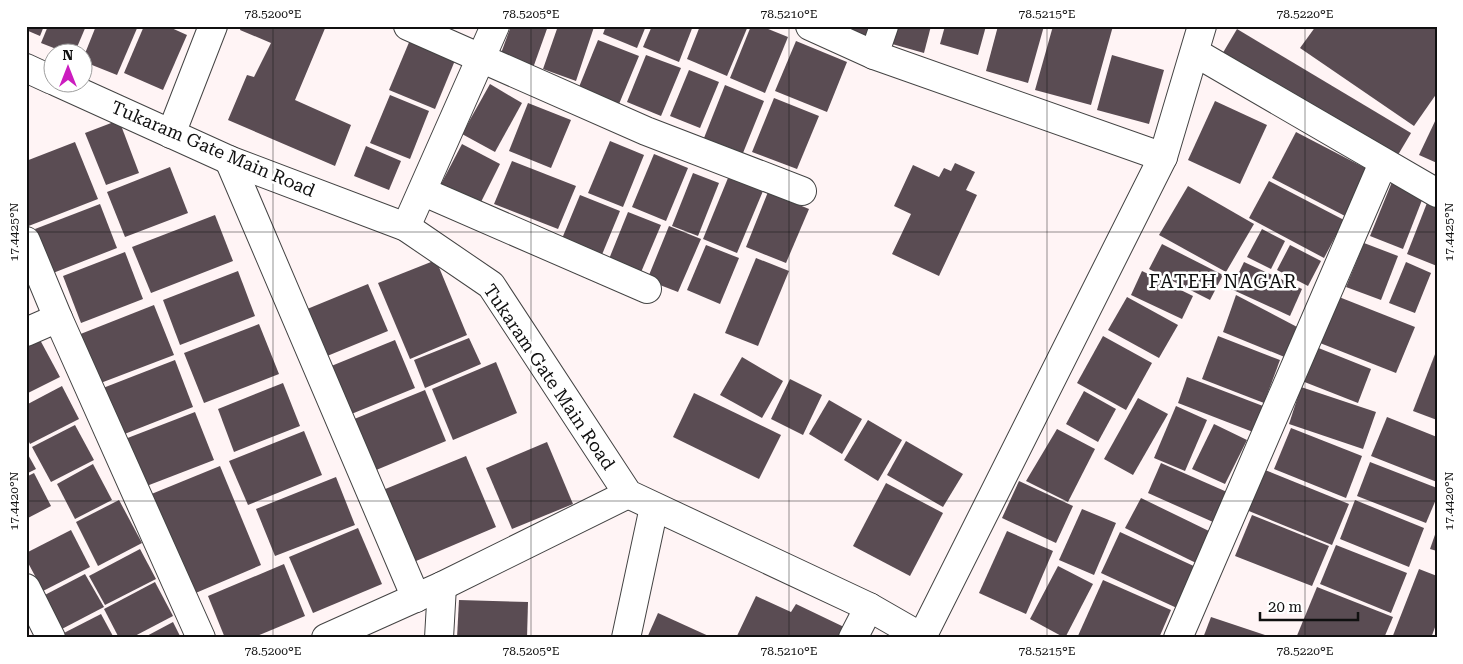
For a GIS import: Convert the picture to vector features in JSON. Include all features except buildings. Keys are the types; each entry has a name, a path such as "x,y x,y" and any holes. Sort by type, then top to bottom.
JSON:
{"street":[{"path":"171,134 213,26"},
{"path":"408,26 646,131 802,191"},
{"path":"406,227 424,192 495,26"},
{"path":"810,26 874,55 1163,157"},
{"path":"874,55 884,26"},
{"path":"922,637 1163,157 1196,53 1202,26"},
{"path":"1196,53 1437,193"},
{"path":"26,68 42,75"},
{"name":"Tukaram Gate Main Road","path":"79,92 229,160 406,227 491,285 628,494 654,508 869,607 922,637"},
{"path":"229,160 416,598"},
{"path":"1178,638 1383,163"},
{"path":"424,192 648,289"},
{"path":"26,241 58,318 201,638"},
{"path":"26,332 58,318"},
{"path":"326,638 442,586 628,494"},
{"path":"626,638 654,508"},
{"path":"439,638 442,586"},
{"path":"26,588 51,638"},
{"path":"853,638 869,607"}],"district":[{"name":"FATEH NAGAR","path":"1223,281"}]}
